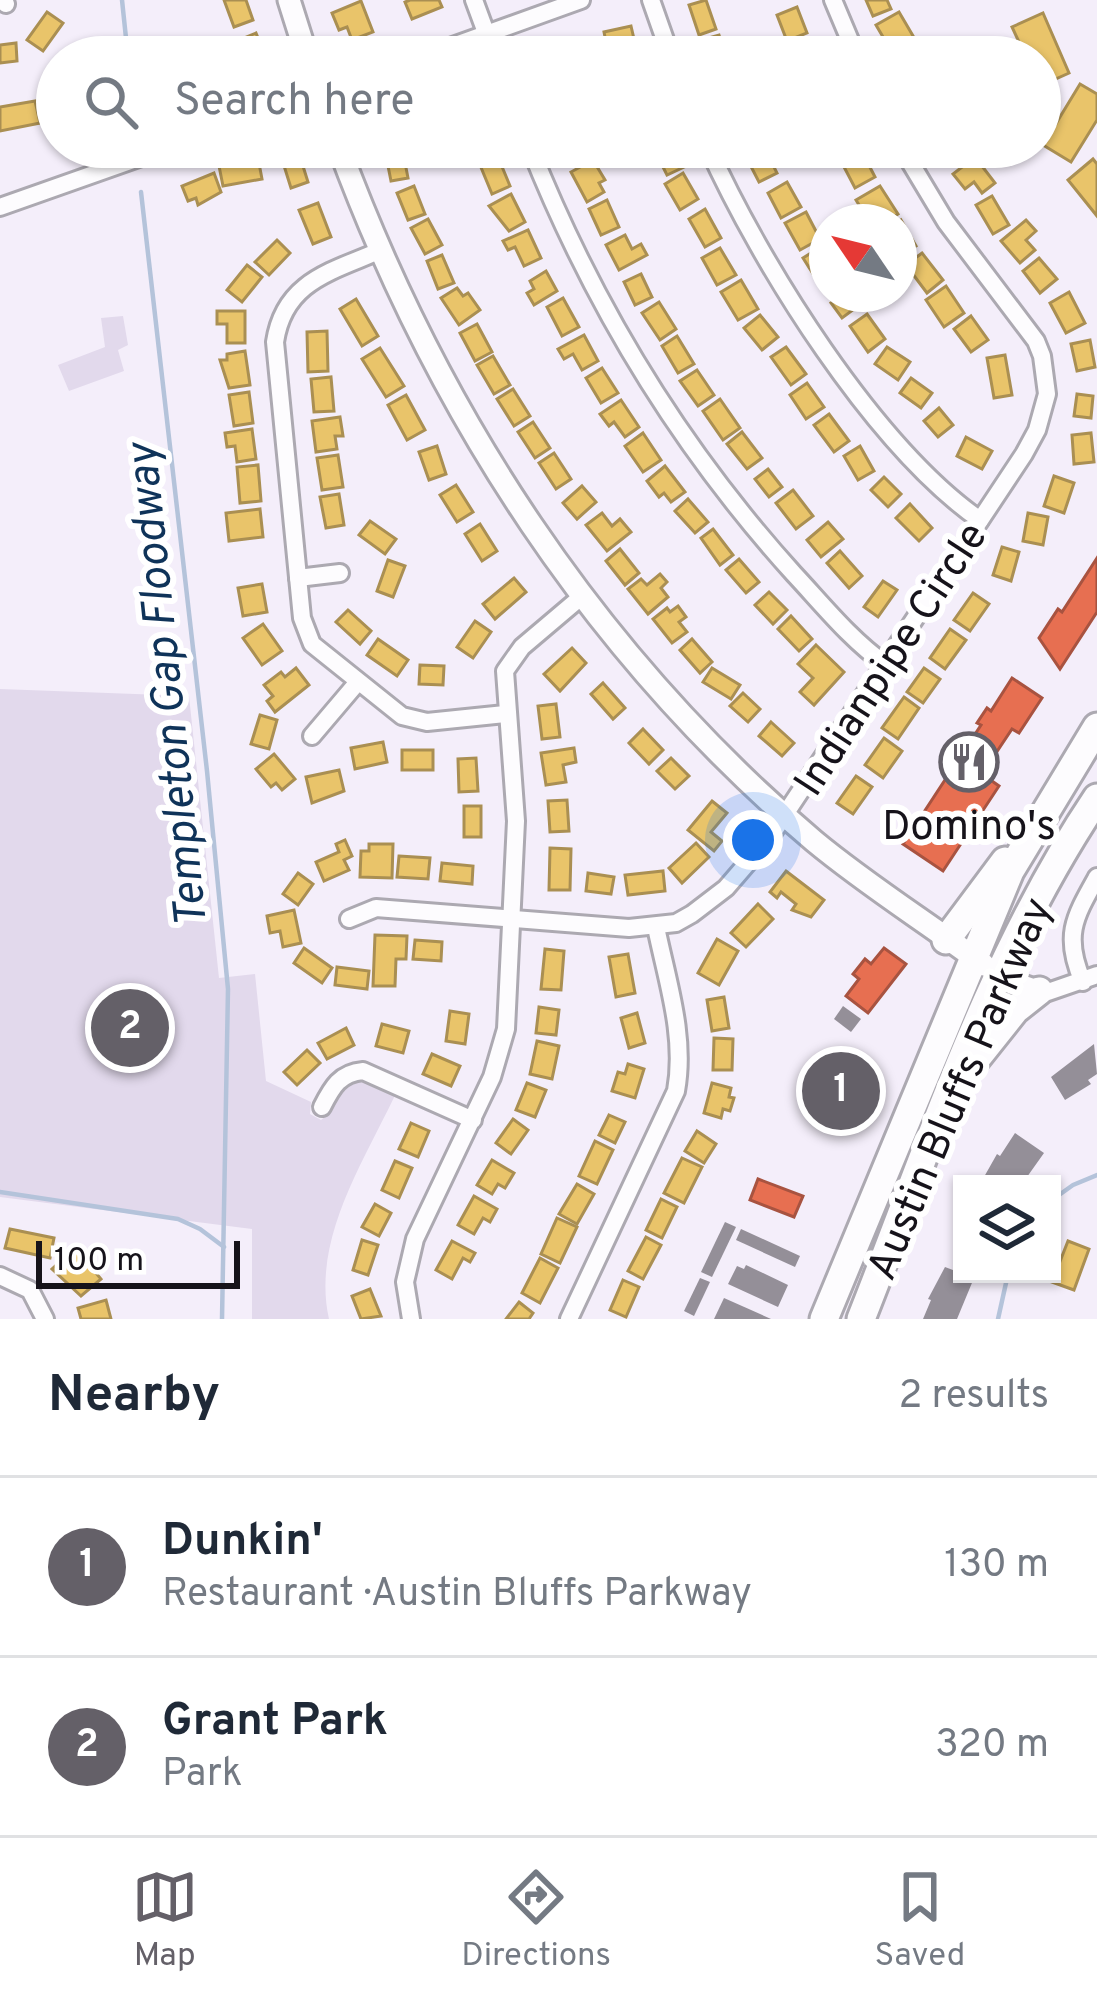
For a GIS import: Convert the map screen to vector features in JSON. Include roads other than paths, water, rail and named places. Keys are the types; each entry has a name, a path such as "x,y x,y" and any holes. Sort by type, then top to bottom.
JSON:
{"main road":[{"name":"Austin Bluffs Parkway","path":"824,1319 1022,848 1097,727"},
{"name":"Austin Bluffs Parkway","path":"861,1319 998,975 1052,867 1097,798"},
{"path":"946,940 982,887 1022,848"},
{"path":"949,1097 1003,1024 1040,991"}],"street":[{"path":"289,0 300,36"},
{"path":"474,0 486,34"},
{"path":"480,36 581,0"},
{"path":"651,0 664,36"},
{"path":"833,0 848,36"},
{"path":"0,207 111,168"},
{"path":"347,168 416,332 469,429 581,597 680,712 785,815 858,877 946,940 998,975 1040,991 1056,991 1090,978 1072,950 1072,927 1097,877"},
{"path":"539,168 562,226 615,325 704,463 778,556 857,641 885,664"},
{"path":"720,168 767,258 820,343 920,466 980,520"},
{"name":"Indianpipe Circle","path":"349,919 376,908 656,927 676,922 709,903 785,815 1037,430 1046,394 1042,356 1026,326 946,222 914,168"},
{"path":"40,169 47,191"},
{"path":"379,251 292,295 278,324 275,342 302,618 312,644 389,709 414,721 505,714"},
{"path":"298,578 340,573"},
{"path":"411,1319 405,1282 415,1239 473,1120 506,1029 516,821 505,671 512,657 581,597"},
{"path":"312,736 357,683"},
{"path":"569,1319 676,1091 680,1040 656,927"},
{"path":"322,1107 338,1080 363,1071 473,1120"},
{"path":"0,1276 30,1290 46,1319"}],"waterway":[{"name":"Templeton Gap Floodway","path":"122,0 126,36"},
{"name":"Templeton Gap Floodway","path":"141,192 228,989 222,1319"},
{"name":"Templeton Gap Floodway","path":"1061,1194 1097,1175"},
{"path":"0,1192 178,1219 224,1247"},
{"name":"Templeton Gap Floodway","path":"998,1319 1006,1283"}],"place":[{"name":"Domino's","path":"969,762"},
{"name":"Grant Park","path":"130,1028"},
{"name":"Dunkin'","path":"841,1091"}]}
